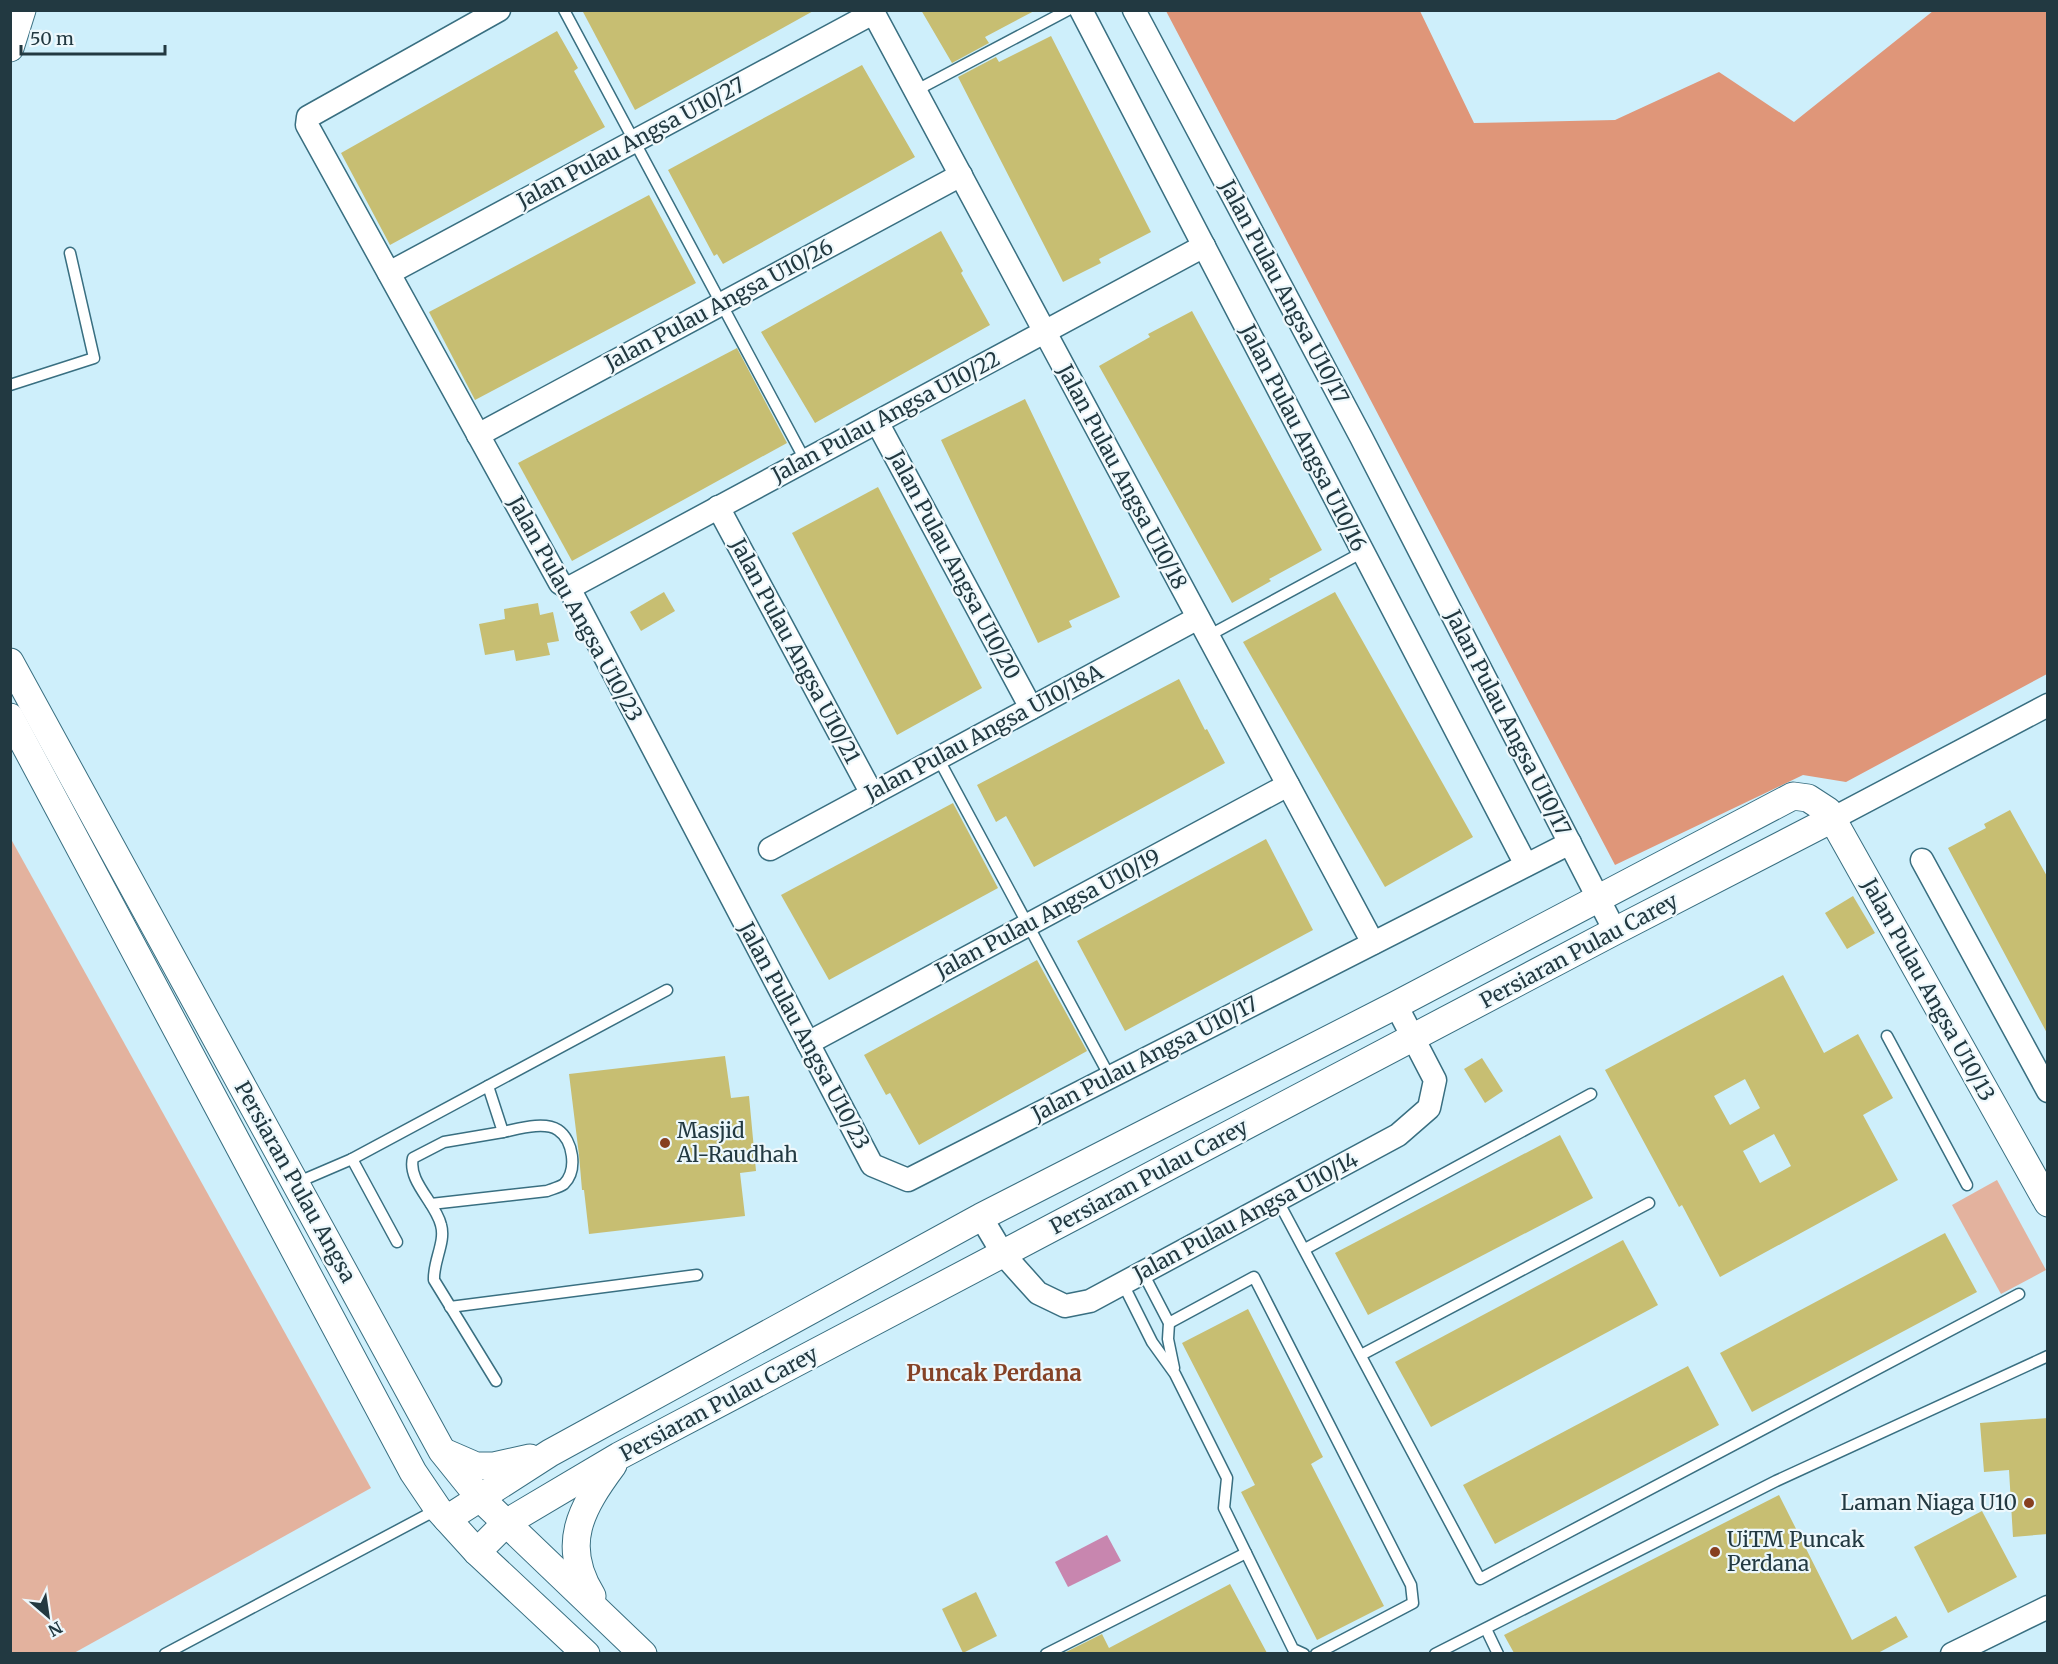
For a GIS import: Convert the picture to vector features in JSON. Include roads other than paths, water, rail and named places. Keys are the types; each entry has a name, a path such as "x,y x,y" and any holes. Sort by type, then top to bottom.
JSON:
{"street":[{"path":"10,48 22,10"},
{"name":"Jalan Pulau Angsa U10/23","path":"499,10 308,117 307,125 560,583 569,588 872,1165 908,1180"},
{"name":"Jalan Pulau Angsa U10/16","path":"1081,10 1526,865"},
{"name":"Jalan Pulau Angsa U10/17","path":"908,1180 1570,843 1361,437 1134,10"},
{"name":"Jalan Pulau Angsa U10/27","path":"389,273 873,12"},
{"name":"Jalan Pulau Angsa U10/18","path":"873,12 1373,943"},
{"name":"Jalan Pulau Angsa U10/26","path":"478,435 960,175"},
{"name":"Jalan Pulau Angsa U10/22","path":"569,588 1204,246"},
{"name":"Jalan Pulau Angsa U10/20","path":"877,422 1031,708"},
{"name":"Jalan Pulau Angsa U10/21","path":"718,507 872,794"},
{"name":"Jalan Pulau Angsa U10/18A","path":"770,849 1031,708 1203,627"},
{"name":"Persiaran Pulau Angsa","path":"10,662 442,1451 479,1497 643,1653"},
{"path":"1832,819 2048,705"},
{"name":"Persiaran Pulau Angsa","path":"10,717 413,1472 443,1514 477,1552 586,1653"},
{"name":"Jalan Pulau Angsa U10/19","path":"808,1043 1288,785"},
{"name":"Jalan Pulau Angsa U10/13","path":"1793,796 1808,798 1828,811 2048,1203"},
{"name":"Persiaran Pulau Carey","path":"443,1514 479,1497 550,1453 981,1217 1396,1005 1793,796"},
{"name":"Persiaran Pulau Carey","path":"477,1552 506,1523 619,1456 1832,819"},
{"path":"1570,843 1615,931"},
{"path":"1922,860 2048,1091"},
{"name":"Jalan Pulau Angsa U10/14","path":"981,1217 1003,1254 1038,1293 1065,1306 1090,1301 1398,1135 1430,1108 1435,1080 1396,1005"},
{"path":"442,1451 476,1466 494,1466 550,1453"},
{"path":"603,1613 576,1565 578,1529 592,1494 619,1456"},
{"path":"1952,1653 2048,1607"}],"lane":[{"path":"564,10 805,460"},
{"path":"915,91 1068,10"},
{"path":"10,385 94,358 70,253"},
{"path":"1203,627 1363,552"},
{"path":"938,758 1110,1077"},
{"path":"296,1183 352,1159 667,990"},
{"path":"1887,1036 1966,1185"},
{"path":"488,1086 503,1132"},
{"path":"1305,1249 1591,1094"},
{"path":"431,1204 547,1191 564,1184 572,1168 569,1142 557,1129 539,1126 444,1142 413,1158 411,1165 414,1175 441,1224 442,1235 434,1280 496,1381"},
{"path":"352,1159 397,1242"},
{"path":"1278,1201 1480,1579 2019,1294"},
{"path":"1361,1355 1649,1203"},
{"path":"1143,1273 1169,1323 1168,1339 1175,1374"},
{"path":"450,1307 697,1275"},
{"path":"1169,1323 1254,1277 1411,1585 1413,1603 1316,1653"},
{"path":"1123,1284 1152,1341 1175,1374 1227,1478 1224,1508 1294,1652"},
{"path":"1435,1653 1776,1481 2048,1356"},
{"path":"165,1653 443,1514"},
{"path":"1046,1653 1246,1553"},
{"path":"1486,1629 1498,1653"}],"place":[{"name":"Masjid Al-Raudhah","path":"665,1143"},
{"name":"Laman Niaga U10","path":"2029,1503"},
{"name":"UiTM Puncak Perdana","path":"1715,1552"}],"district":[{"name":"Puncak Perdana","path":"994,1373"}]}
